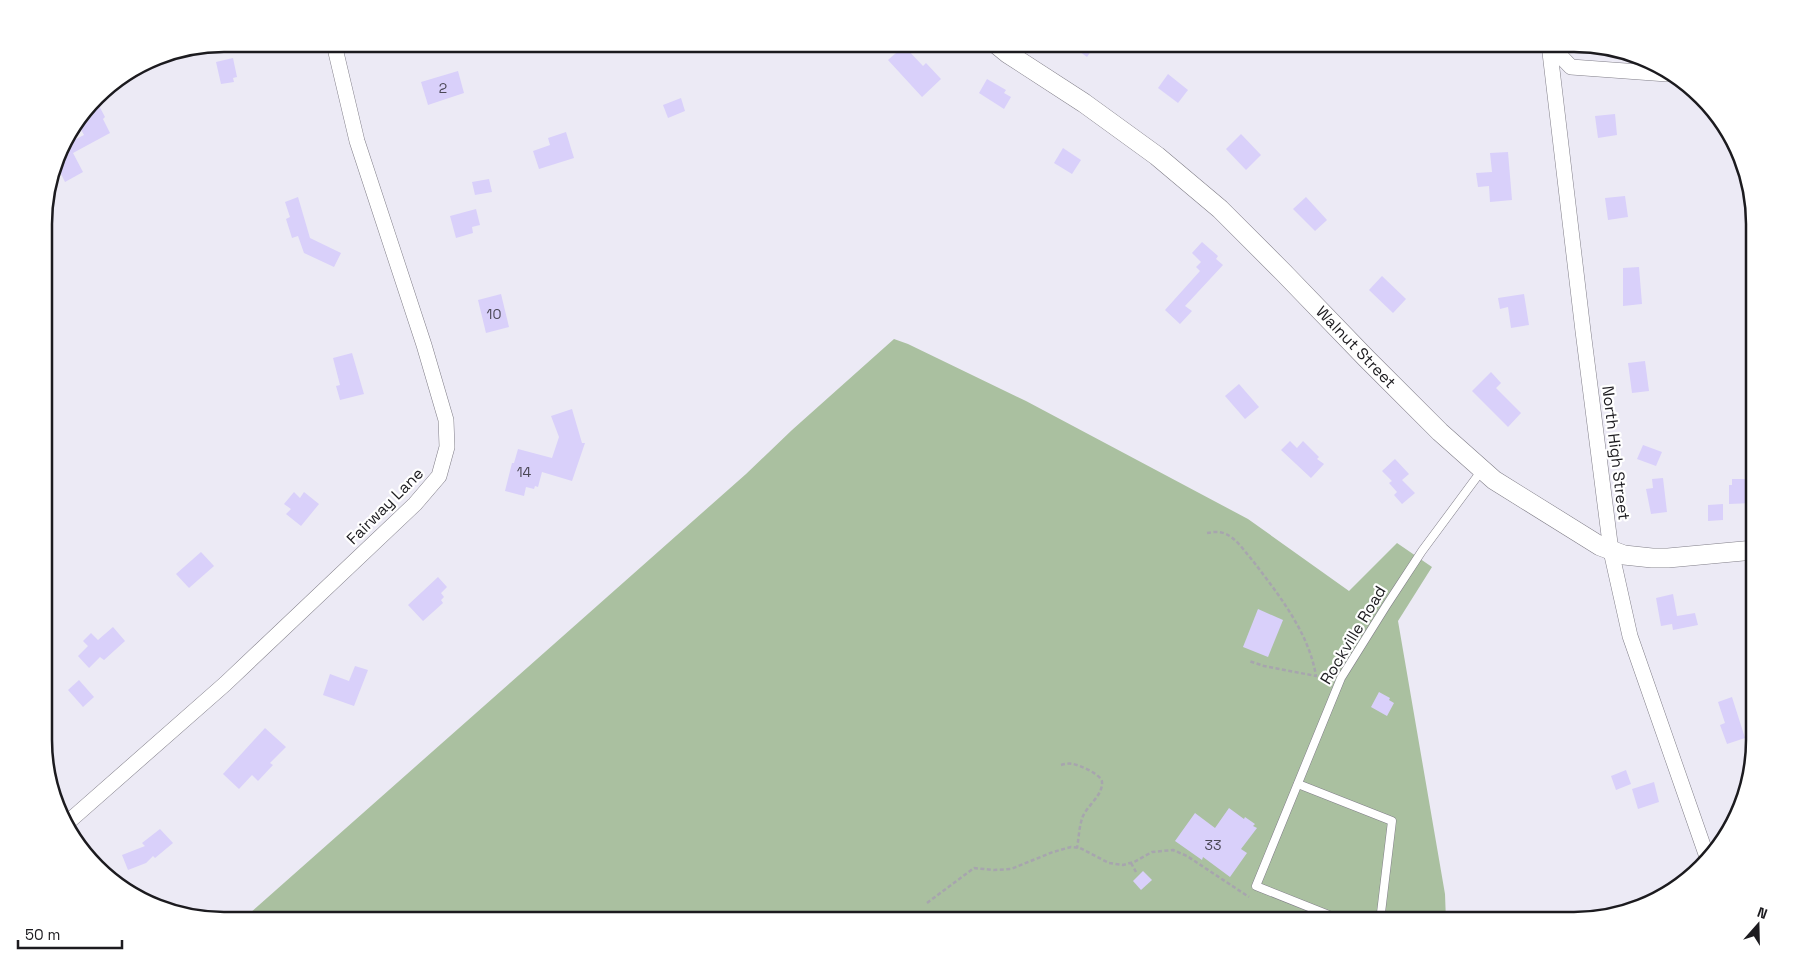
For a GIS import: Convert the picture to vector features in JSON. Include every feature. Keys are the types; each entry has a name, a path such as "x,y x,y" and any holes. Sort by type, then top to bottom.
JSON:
{"street":[{"name":"Fairway Lane","path":"71,819 225,684 415,504 438,476 447,447 446,420 424,345 357,141 336,52"},
{"name":"Walnut Street","path":"1006,52 1084,103 1148,150 1220,209 1440,432 1494,480 1611,551 1652,558 1746,551"},
{"name":"North High Street","path":"1550,52 1611,551 1630,636 1705,851"},
{"path":"1557,52 1571,67 1655,73"}],"lane":[{"name":"Rockville Road","path":"1321,912 1256,886 1335,690 1347,668 1422,552 1482,470"},
{"path":"1298,784 1392,821 1381,912"}],"path":[{"path":"1207,533 1217,531 1225,533 1233,539 1266,578 1294,619 1312,657 1316,676 1264,666 1249,661"},
{"path":"1061,765 1074,764 1080,766 1102,779 1098,795 1082,819 1078,848"},
{"path":"927,903 974,868 1006,870 1065,848 1078,848 1109,863 1123,865 1132,863 1152,852 1172,850 1187,856 1249,897"},
{"path":"1132,863 1136,872"}],"green space":[{"path":"894,339 1026,401 1248,519 1349,591 1397,543 1432,567 1398,621 1445,894 1446,912 251,912 746,474 792,430"}],"building":[{"path":"897,52 910,52 923,66 926,63 941,79 922,97 888,60"},
{"path":"1080,52 1090,52 1087,57"},
{"path":"233,58 237,77 233,78 234,82 221,84 216,62"},
{"path":"458,71 464,93 428,105 421,82"},
{"path":"1168,74 1188,90 1178,103 1158,88"},
{"path":"987,79 1006,90 1004,93 1011,97 1004,109 979,93"},
{"path":"681,98 685,111 668,118 663,105"},
{"path":"100,107 110,133 73,153 83,172 65,182 61,173 70,148 75,140 84,135 81,129"},
{"path":"1615,114 1617,135 1598,138 1595,116"},
{"path":"566,132 574,158 539,169 533,151 550,145 548,138"},
{"path":"1241,134 1261,155 1246,170 1226,149"},
{"path":"1063,148 1081,160 1072,174 1054,163"},
{"path":"1508,152 1512,200 1490,202 1489,186 1478,187 1476,173 1492,172 1490,153"},
{"path":"489,179 492,192 475,195 472,182"},
{"path":"1625,196 1628,217 1608,220 1605,198"},
{"path":"298,197 310,238 341,253 334,267 304,253 298,236 292,238 286,219 290,217 285,202"},
{"path":"1306,197 1327,220 1315,231 1293,209"},
{"path":"476,209 480,225 472,227 473,233 456,238 450,216"},
{"path":"1202,242 1218,256 1216,259 1223,265 1185,306 1192,311 1180,324 1165,310 1200,271 1196,267 1201,262 1192,253"},
{"path":"1639,267 1642,304 1623,306 1623,268"},
{"path":"1382,276 1406,299 1393,313 1369,290"},
{"path":"501,294 509,327 486,333 478,300"},
{"path":"1524,294 1529,325 1511,328 1508,307 1500,309 1498,298"},
{"path":"352,353 364,394 340,400 336,386 340,385 333,358"},
{"path":"1645,361 1649,391 1632,393 1628,363"},
{"path":"1491,372 1501,383 1496,388 1521,413 1508,427 1472,391"},
{"path":"1239,384 1259,407 1245,419 1225,396"},
{"path":"572,409 582,443 585,443 572,481 542,472 538,487 535,486 534,489 526,487 524,496 505,491 512,463 514,463 518,449 552,458 559,437 551,416"},
{"path":"1290,441 1297,448 1303,441 1319,457 1317,459 1324,464 1311,478 1281,450"},
{"path":"1643,445 1662,452 1656,466 1637,459"},
{"path":"1395,459 1409,474 1402,480 1415,493 1402,504 1394,495 1397,492 1389,483 1392,481 1382,471"},
{"path":"1663,478 1667,512 1651,514 1646,489 1653,488 1652,479"},
{"path":"1732,479 1746,479 1746,503 1729,504 1729,485 1732,485"},
{"path":"294,492 300,498 304,492 319,504 301,526 286,514 291,509 284,504"},
{"path":"1723,504 1723,520 1708,521 1708,505"},
{"path":"201,552 214,566 189,588 176,574"},
{"path":"438,577 447,587 441,593 444,597 441,600 443,603 423,621 408,605"},
{"path":"1673,594 1677,616 1695,613 1698,625 1673,630 1672,624 1661,626 1656,598"},
{"path":"1258,609 1283,620 1268,657 1243,647"},
{"path":"113,627 125,641 104,660 100,657 89,668 78,656 88,646 83,641 91,633 98,640"},
{"path":"355,666 368,670 354,706 323,695 330,674 349,681"},
{"path":"79,680 94,697 83,707 68,690"},
{"path":"1379,692 1390,698 1389,700 1394,703 1387,716 1371,707"},
{"path":"1732,697 1745,738 1727,744 1720,725 1725,723 1718,702"},
{"path":"265,728 286,747 270,763 273,765 258,781 252,775 239,789 223,774"},
{"path":"1626,770 1631,784 1616,790 1611,776"},
{"path":"1654,782 1659,802 1638,809 1632,789"},
{"path":"1229,808 1244,819 1245,817 1255,824 1253,826 1257,828 1241,849 1247,853 1230,877 1203,857 1202,860 1175,841 1195,813 1215,828"},
{"path":"160,829 173,843 155,858 153,856 146,863 128,870 122,855 145,846 142,843"},
{"path":"1143,871 1152,880 1141,890 1133,881"}]}
